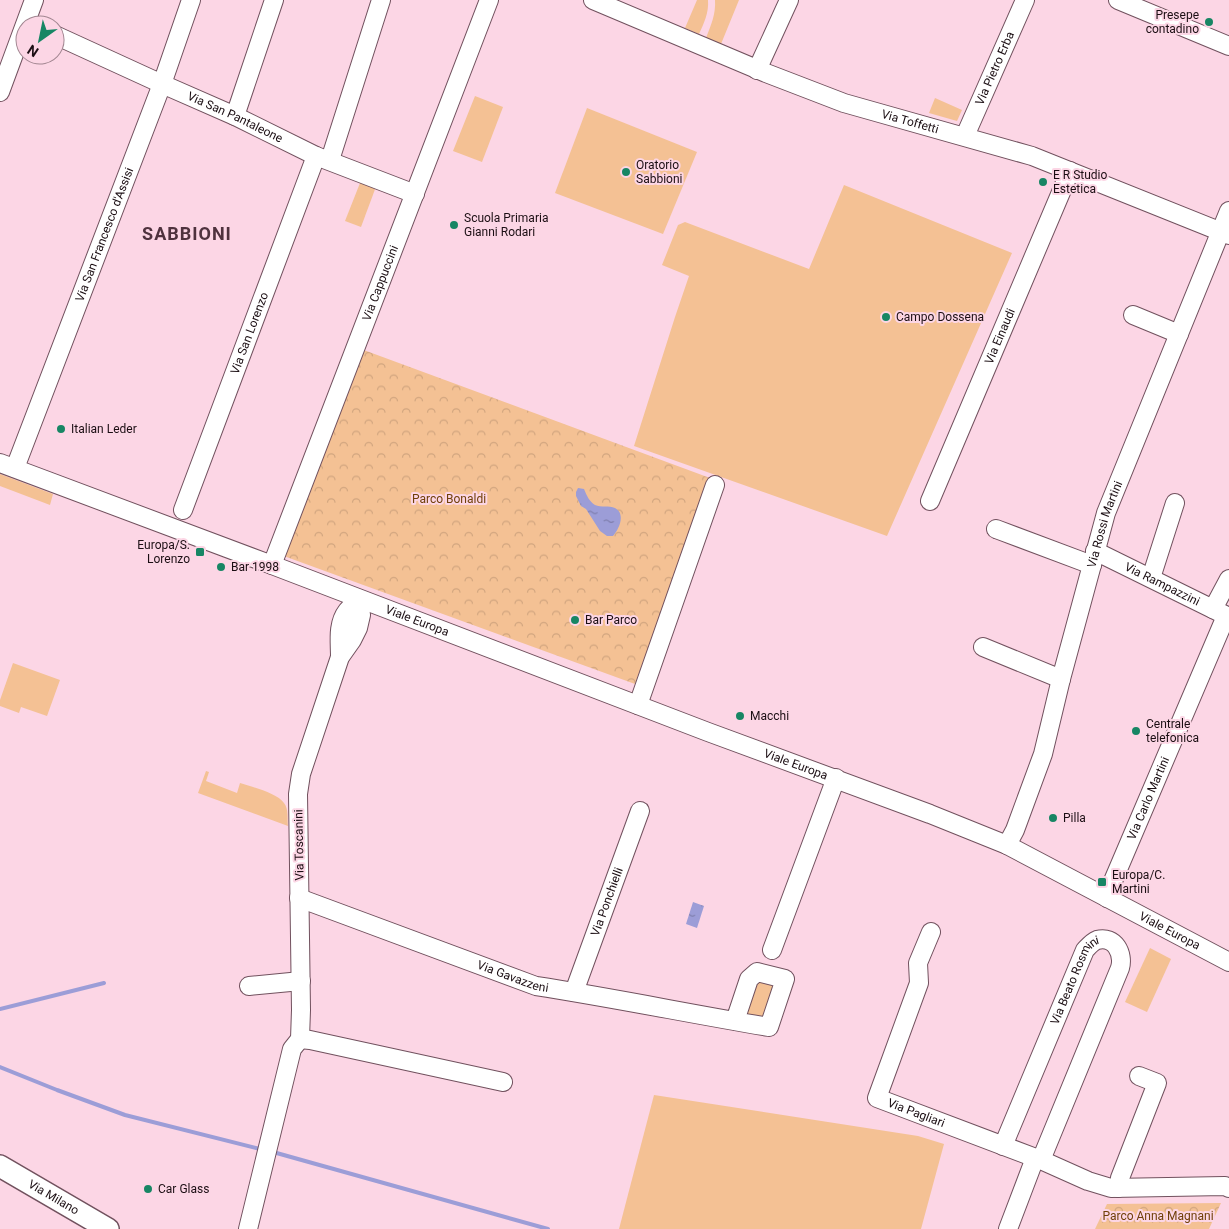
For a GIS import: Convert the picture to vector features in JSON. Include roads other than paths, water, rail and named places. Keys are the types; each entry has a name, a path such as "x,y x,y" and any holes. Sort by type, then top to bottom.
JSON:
{"main road":[{"name":"Via Milano","path":"0,1166 108,1229"}],"street":[{"path":"31,15 34,0"},
{"name":"Via San Francesco d'Assisi","path":"7,465 162,84 191,0"},
{"path":"234,116 274,0"},
{"name":"Via San Lorenzo","path":"183,510 323,158 381,0"},
{"name":"Via Cappuccini","path":"272,565 489,0"},
{"name":"Via Toffetti","path":"593,0 758,70 844,103 1032,156 1225,233"},
{"path":"758,70 789,0"},
{"name":"Via Pietro Erba","path":"965,136 1025,0"},
{"path":"1118,0 1229,46"},
{"name":"Via San Pantaleone","path":"65,40 323,158 415,194"},
{"path":"0,92 15,58"},
{"name":"Via Einaudi","path":"930,501 1070,171"},
{"name":"Via Rossi Martini","path":"1007,845 1015,830 1043,754 1061,679 1106,513 1179,334 1225,233 1229,211"},
{"path":"1133,315 1179,334"},
{"name":"Viale Europa","path":"7,465 638,705 836,778 1007,845 1229,962"},
{"path":"638,705 643,686 715,484"},
{"path":"1151,578 1175,503"},
{"name":"Via Rampazzini","path":"996,529 1093,558 1151,578 1223,614"},
{"name":"Via Carlo Martini","path":"1107,898 1223,614 1229,580"},
{"name":"Via Toscanini","path":"248,1229 292,1049 300,1039 298,794 301,774 340,657 358,628 361,615 359,599"},
{"path":"983,647 1061,679"},
{"name":"Viale Europa","path":"772,950 836,778"},
{"name":"Via Ponchielli","path":"574,992 640,811"},
{"name":"Via Gavazzeni","path":"299,898 536,986 735,1021"},
{"name":"Via Pagliari","path":"931,932 918,963 918,983 877,1098 1038,1159 1088,1181 1111,1188 1228,1184"},
{"name":"Via Beato Rosmini","path":"1003,1146 1085,950 1097,940 1111,942 1118,947 1121,954 1120,968 1038,1159"},
{"path":"249,986 301,981"},
{"path":"300,1039 503,1082"},
{"path":"1118,1188 1120,1178 1157,1083 1138,1076"},
{"path":"1008,1229 1038,1159"}],"water":[{"path":"578,488 584,489 595,505 613,507 618,511 621,518 613,536 607,536 600,531 586,509 581,506 576,496"},
{"path":"693,902 704,906 697,928 686,924"}],"waterway":[{"path":"0,1009 104,983"},
{"path":"0,1067 125,1115 264,1150"},
{"path":"273,1152 548,1229"}],"place":[{"name":"Presepe contadino","path":"1209,22"},
{"name":"Oratorio Sabbioni","path":"626,172"},
{"name":"E R Studio Estetica","path":"1043,182"},
{"name":"Scuola Primaria Gianni Rodari","path":"454,225"},
{"name":"Campo Dossena","path":"886,317"},
{"name":"Italian Leder","path":"61,429"},
{"name":"Europa/S. Lorenzo","path":"200,552"},
{"name":"Bar 1998","path":"221,567"},
{"name":"Bar Parco","path":"575,620"},
{"name":"Macchi","path":"740,716"},
{"name":"Centrale telefonica","path":"1136,731"},
{"name":"Pilla","path":"1053,818"},
{"name":"Europa/C. Martini","path":"1102,882"},
{"name":"Car Glass","path":"148,1189"}],"district":[{"name":"SABBIONI","path":"187,234"}],"park label":[{"name":"Parco Bonaldi","path":"449,499"},
{"name":"Parco Anna Magnani","path":"1158,1216"}]}
